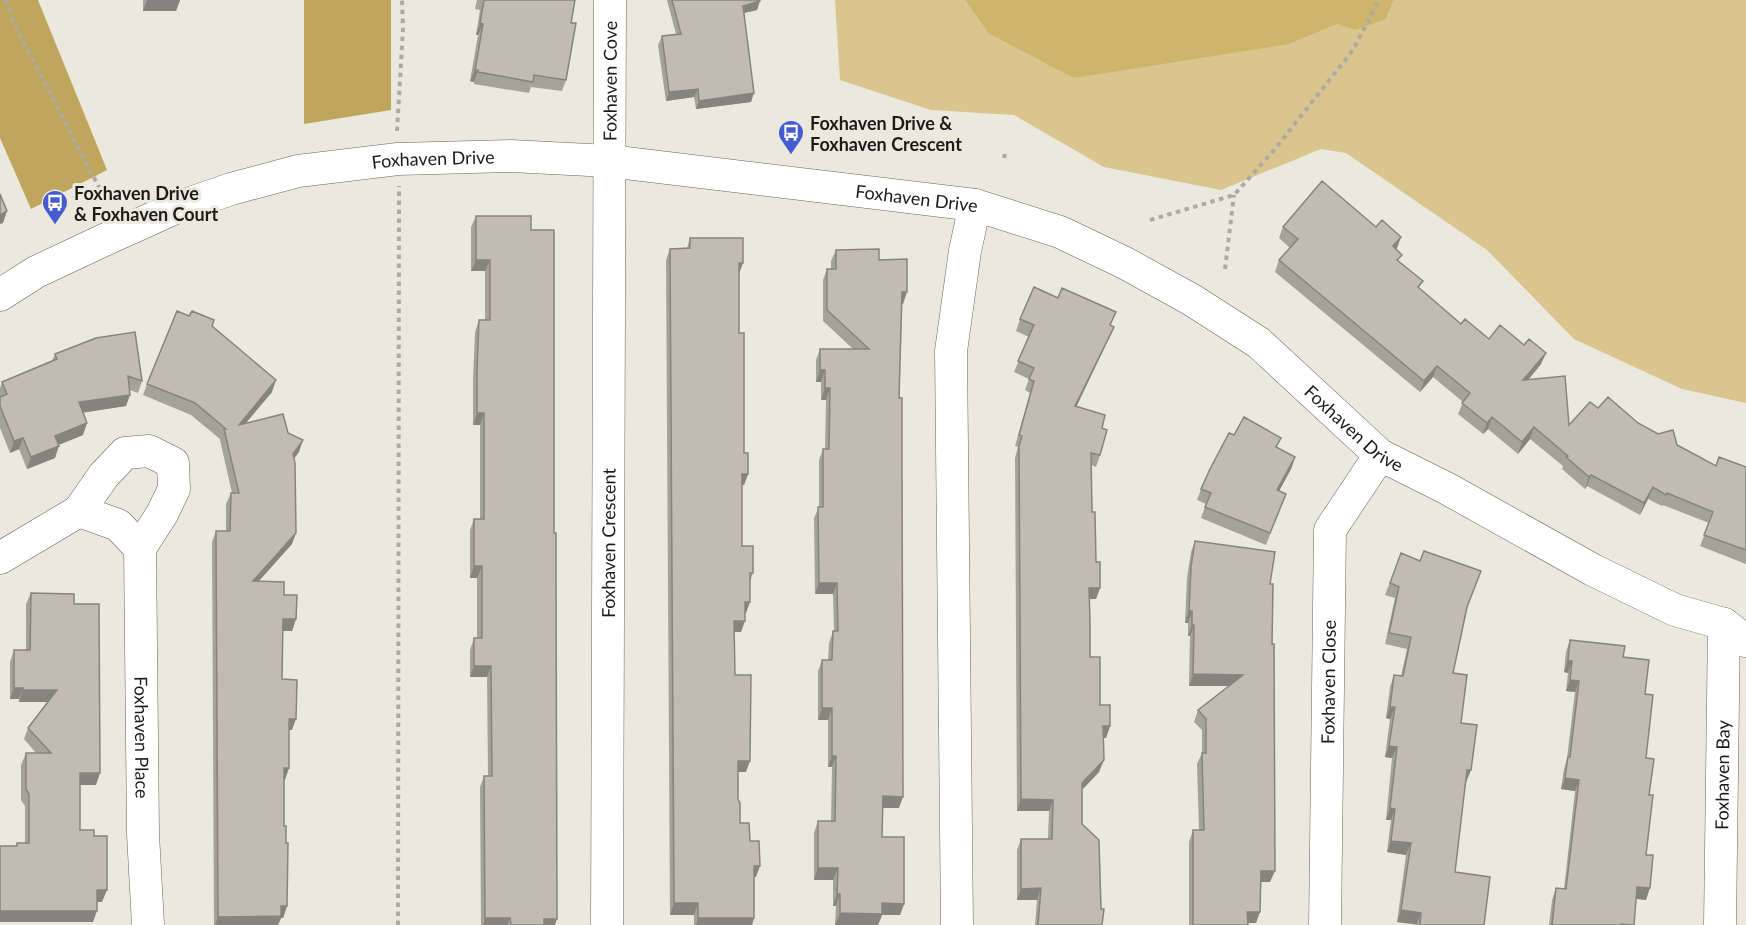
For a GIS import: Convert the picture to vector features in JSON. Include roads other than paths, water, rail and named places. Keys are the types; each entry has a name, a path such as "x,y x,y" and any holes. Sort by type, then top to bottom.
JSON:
{"street":[{"name":"Foxhaven Cove","path":"609,160 610,0"},
{"name":"Foxhaven Drive","path":"0,295 36,272 173,209 231,189 298,171 398,159 511,156 609,160 975,205 1060,232 1125,263 1192,300 1259,343 1380,455 1446,488 1593,570 1675,610 1739,635"},
{"name":"Foxhaven Crescent","path":"607,925 609,160"},
{"path":"957,925 951,351 965,251 975,205"},
{"path":"3,548 79,511 104,475 125,453 149,451 173,464 174,489 162,514 140,548 118,525 79,511"},
{"name":"Foxhaven Close","path":"1325,925 1330,530 1380,455"},
{"name":"Foxhaven Place","path":"140,548 143,822 148,925"},
{"name":"Foxhaven Bay","path":"1720,925 1739,635"}],"place":[{"name":"Foxhaven Drive & Foxhaven Crescent","path":"791,156"},
{"name":"Foxhaven Drive & Foxhaven Court","path":"55,226"}]}
